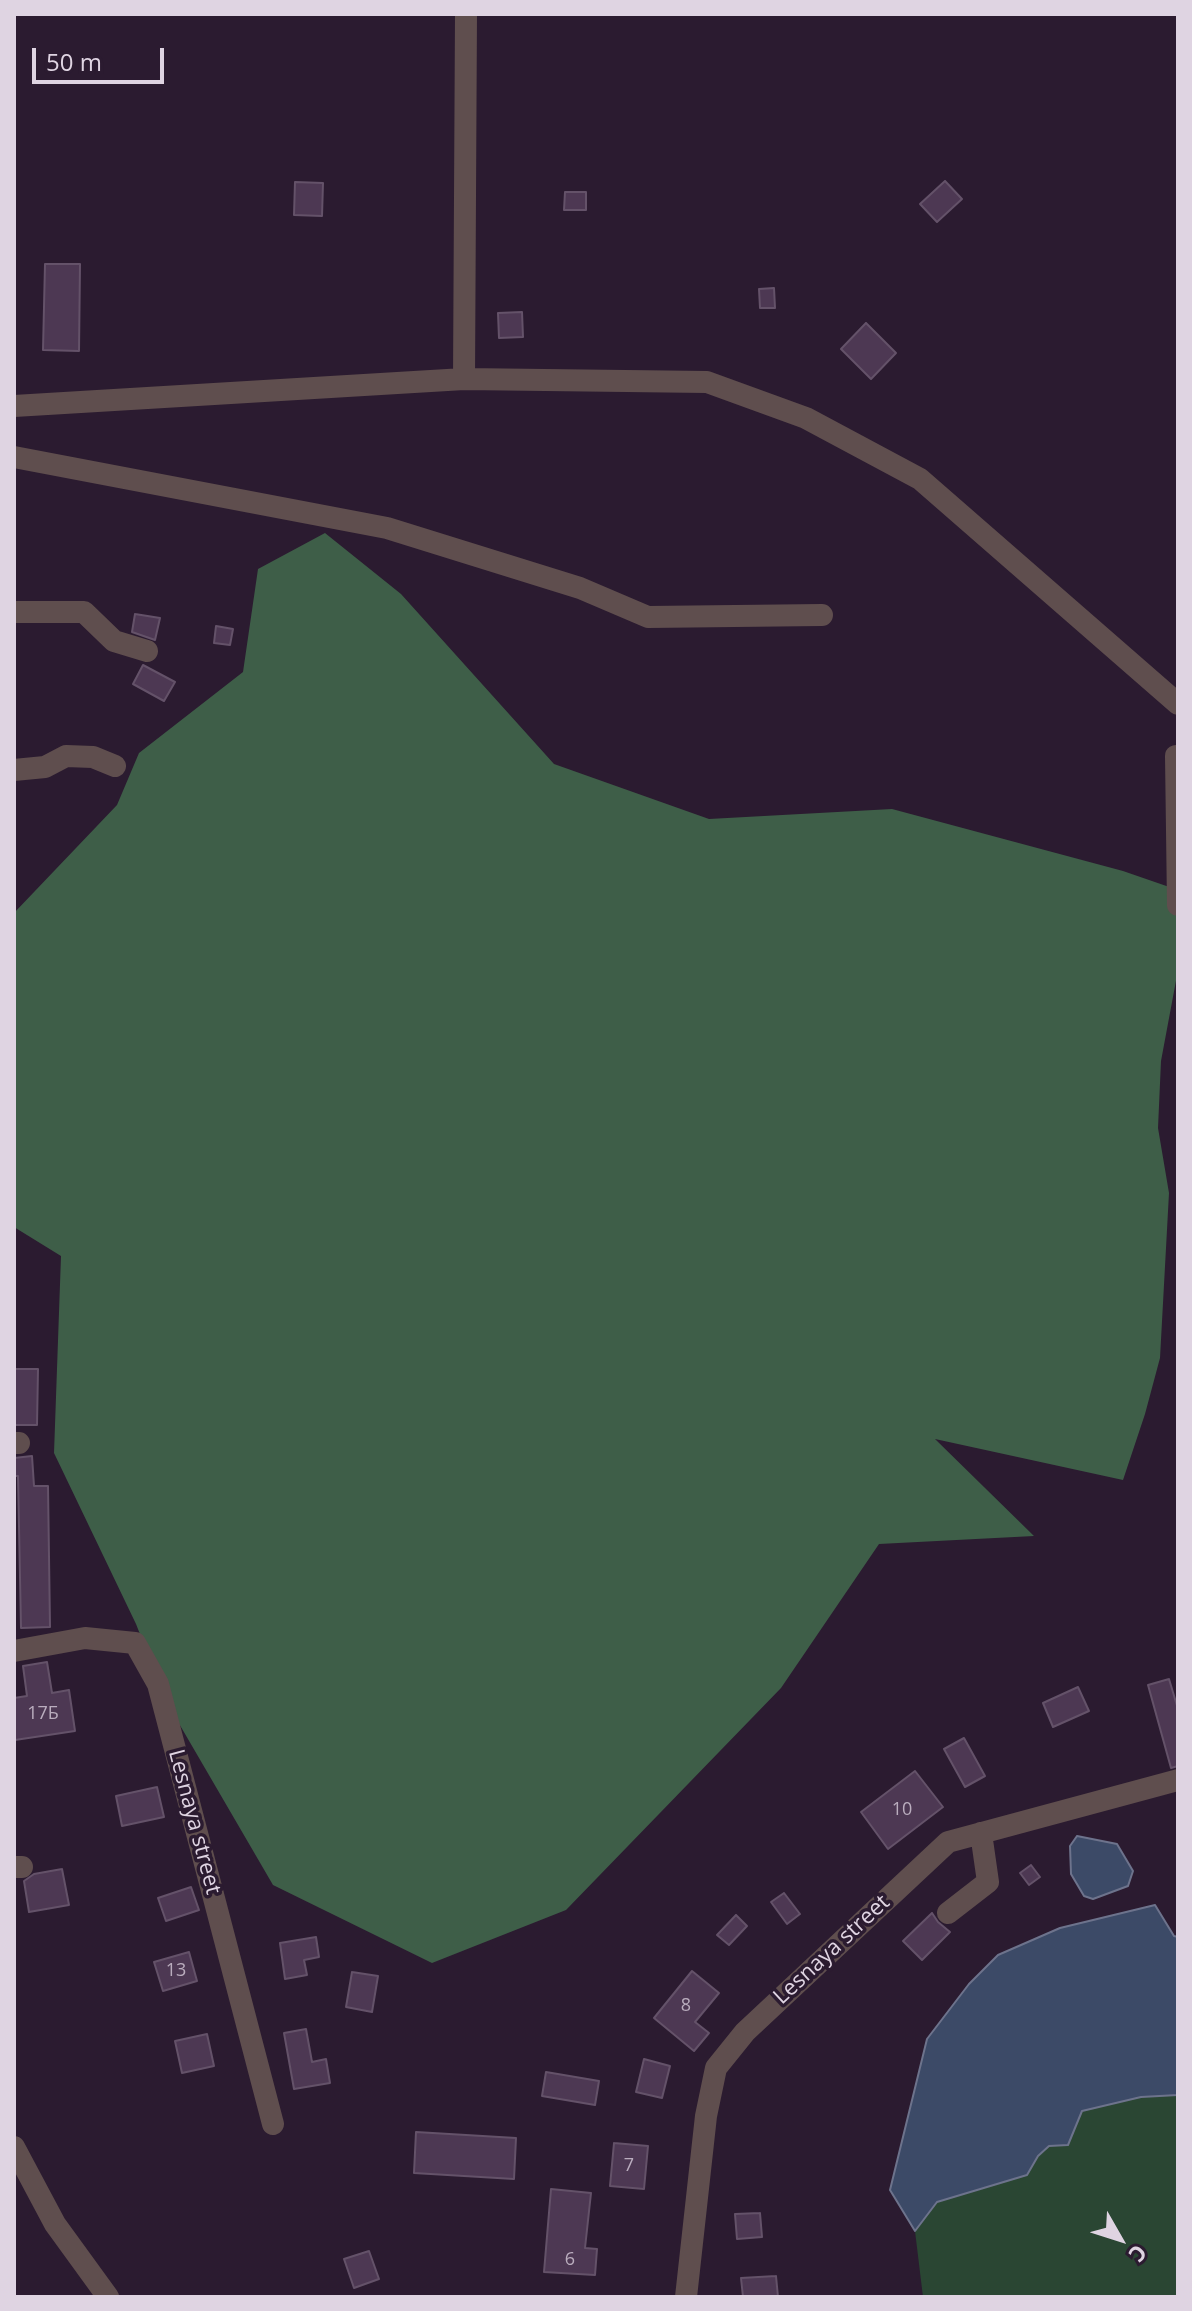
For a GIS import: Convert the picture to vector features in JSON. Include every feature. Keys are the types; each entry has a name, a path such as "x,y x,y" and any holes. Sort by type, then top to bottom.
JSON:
{"street":[{"path":"464,379 466,14"},
{"path":"14,406 464,379 707,382 806,418 920,479 1178,704"},
{"path":"14,457 387,528 580,588 648,617 822,615"},
{"path":"14,612 84,612 114,641 147,651"},
{"path":"14,770 45,767 66,756 93,757 115,766"},
{"path":"1178,759 1176,756 1178,905"},
{"name":"Lesnaya street","path":"14,1651 85,1638 135,1643 158,1684 273,2124"},
{"name":"Lesnaya street","path":"686,2297 706,2116 716,2068 745,2032 948,1842 1178,1780"},
{"path":"948,1913 988,1882 981,1833"},
{"path":"14,2147 55,2224 108,2297"}],"green space":[{"path":"325,533 401,594 554,764 709,819 892,809 1123,871 1178,890 1178,970 1161,1061 1158,1128 1169,1193 1160,1358 1123,1480 935,1439 1034,1536 879,1544 781,1688 566,1910 432,1963 273,1885 167,1703 136,1624 54,1453 61,1256 14,1227 14,913 117,805 139,753 243,672 258,569"},
{"path":"1178,2095 1178,2297 923,2297 915,2231 937,2202 1027,2175 1038,2156 1049,2146 1068,2145 1082,2111 1141,2097"}],"water":[{"path":"1077,1836 1117,1844 1133,1871 1128,1886 1093,1899 1084,1896 1071,1874 1070,1846"},
{"path":"1155,1905 1174,1936 1178,1937 1178,2095 1141,2097 1082,2111 1068,2145 1049,2146 1038,2156 1027,2175 937,2202 915,2231 890,2190 927,2039 969,1984 998,1955 1060,1928"}],"building":[{"path":"945,181 962,199 937,222 920,204"},
{"path":"295,182 323,183 322,216 294,215"},
{"path":"565,192 586,192 586,210 564,210"},
{"path":"45,264 80,264 79,351 43,350"},
{"path":"774,288 775,308 760,308 759,289"},
{"path":"522,312 523,337 499,338 498,313"},
{"path":"866,323 896,353 871,379 841,349"},
{"path":"135,614 160,618 155,640 132,632"},
{"path":"216,626 233,629 230,645 214,643"},
{"path":"143,665 175,682 164,701 133,684"},
{"path":"14,1369 38,1369 37,1425 14,1425"},
{"path":"32,1456 34,1486 48,1486 50,1627 21,1628 18,1476 14,1476 14,1458"},
{"path":"47,1662 52,1693 69,1690 75,1731 15,1740 14,1698 27,1696 23,1666"},
{"path":"1169,1679 1178,1709 1178,1766 1171,1768 1148,1685"},
{"path":"1078,1687 1089,1711 1053,1727 1043,1703"},
{"path":"964,1738 985,1776 965,1787 944,1749"},
{"path":"915,1771 943,1807 888,1849 861,1812"},
{"path":"157,1787 164,1817 122,1826 116,1796"},
{"path":"1031,1865 1040,1877 1029,1885 1020,1873"},
{"path":"62,1869 69,1905 29,1912 24,1881 34,1874"},
{"path":"191,1887 199,1910 166,1921 158,1898"},
{"path":"784,1893 800,1914 787,1924 771,1902"},
{"path":"932,1913 950,1932 922,1960 903,1941"},
{"path":"736,1915 747,1926 729,1945 717,1935"},
{"path":"316,1937 319,1957 304,1960 307,1975 285,1979 280,1943"},
{"path":"189,1952 197,1981 163,1991 154,1962"},
{"path":"692,1971 719,1993 695,2022 709,2033 694,2051 654,2018"},
{"path":"352,1972 378,1976 372,2012 346,2007"},
{"path":"306,2029 312,2062 326,2059 330,2083 294,2089 284,2033"},
{"path":"207,2034 214,2066 182,2073 175,2041"},
{"path":"644,2059 670,2066 662,2098 636,2092"},
{"path":"546,2072 599,2081 595,2105 542,2096"},
{"path":"416,2132 516,2138 514,2179 414,2173"},
{"path":"614,2143 648,2146 644,2189 610,2186"},
{"path":"551,2189 591,2193 585,2248 597,2249 595,2275 544,2272"},
{"path":"760,2213 762,2237 737,2239 735,2214"},
{"path":"369,2251 379,2279 354,2288 344,2259"},
{"path":"776,2276 778,2297 743,2297 741,2278"}]}
